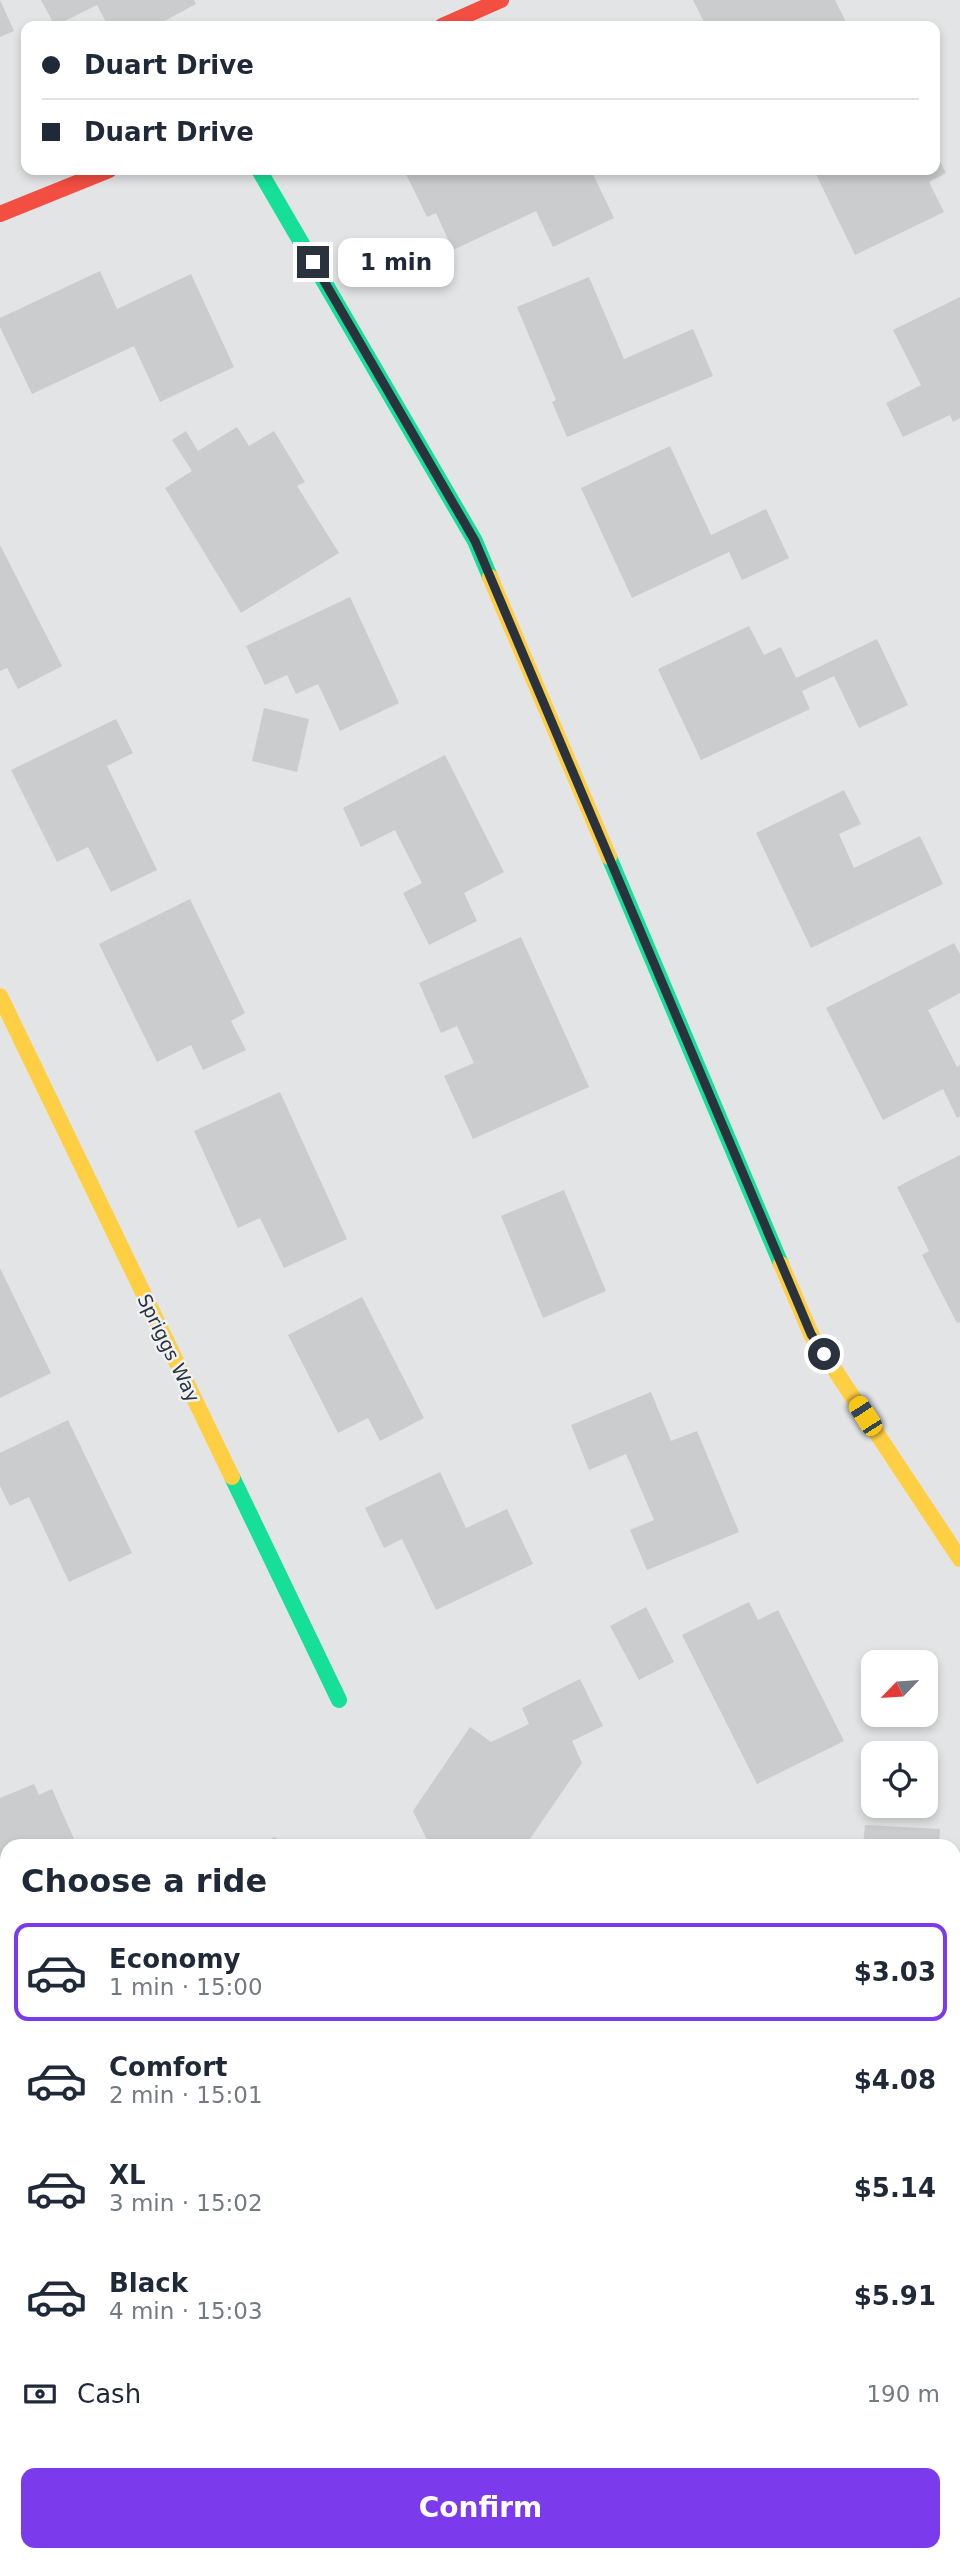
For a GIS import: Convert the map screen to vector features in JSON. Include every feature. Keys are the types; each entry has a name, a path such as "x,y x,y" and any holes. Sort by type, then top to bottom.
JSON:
{"street":[{"path":"453,21 501,0"},
{"path":"0,214 98,175"},
{"path":"262,175 475,541 811,1334 960,1559"},
{"name":"Spriggs Way","path":"0,996 339,1700"}],"building":[{"path":"0,0 14,31 0,37"},
{"path":"41,0 194,0 196,4 164,21 105,21 97,5 65,21 52,21"},
{"path":"693,0 835,0 846,21 704,21"},
{"path":"940,161 946,173 929,182 944,212 855,255 816,175 940,175"},
{"path":"406,175 593,175 614,218 553,247 536,211 453,250 436,213 427,217"},
{"path":"100,271 117,309 191,274 234,367 160,402 134,346 32,394 0,327 0,318"},
{"path":"589,277 624,359 693,329 713,376 567,437 552,402 556,400 517,307"},
{"path":"960,297 960,418 953,422 950,415 903,437 886,403 921,385 893,330"},
{"path":"237,427 249,446 274,431 305,482 297,486 339,553 241,613 165,488 192,471 172,440 186,431 198,451"},
{"path":"670,446 711,535 766,509 789,558 742,580 729,552 632,598 581,488"},
{"path":"0,545 62,666 18,689 7,668 0,671"},
{"path":"350,597 399,703 340,731 318,684 296,694 287,675 265,685 246,646"},
{"path":"749,626 764,655 781,647 796,678 877,639 908,705 859,728 834,676 802,691 810,709 701,760 658,669"},
{"path":"264,708 309,719 297,772 252,761"},
{"path":"116,719 133,753 107,766 157,870 111,892 88,847 57,862 11,770"},
{"path":"445,755 504,872 464,893 477,921 429,945 403,893 422,883 395,830 361,847 343,808"},
{"path":"844,790 861,824 839,834 854,868 920,836 943,884 811,948 756,833"},
{"path":"190,899 245,1013 231,1021 246,1050 203,1070 191,1045 157,1062 99,944"},
{"path":"521,937 589,1087 473,1139 444,1076 474,1063 457,1026 441,1033 419,983"},
{"path":"954,943 960,954 960,993 928,1010 957,1067 960,1065 960,1116 957,1118 943,1089 883,1120 826,1008"},
{"path":"280,1092 347,1239 284,1268 260,1218 238,1228 194,1131"},
{"path":"960,1155 960,1322 957,1323 922,1255 929,1251 897,1187"},
{"path":"564,1190 606,1291 543,1318 501,1216"},
{"path":"0,1268 51,1373 0,1398"},
{"path":"362,1297 424,1418 380,1441 368,1418 338,1433 288,1335"},
{"path":"651,1392 671,1441 697,1431 739,1532 647,1570 630,1530 654,1520 626,1454 589,1470 571,1425"},
{"path":"68,1420 132,1553 69,1582 29,1497 10,1506 0,1486 0,1453"},
{"path":"440,1472 466,1528 507,1509 533,1564 436,1610 402,1539 384,1548 365,1508"},
{"path":"749,1602 758,1620 778,1610 844,1741 757,1784 682,1635"},
{"path":"646,1607 674,1662 639,1680 610,1626"},
{"path":"580,1679 603,1726 572,1741 582,1763 530,1839 427,1839 413,1811 470,1727 491,1742 529,1724 522,1708"},
{"path":"34,1784 39,1795 52,1789 74,1839 0,1839 0,1798"},
{"path":"865,1825 940,1829 939,1839 864,1839"}],"traffic: fast":[{"path":"262,175 475,541 490,577"},
{"path":"609,857 781,1264"},
{"path":"232,1477 339,1700"}],"traffic: slow":[{"path":"490,577 609,857"},
{"path":"0,996 232,1477"},
{"path":"781,1264 811,1334 960,1559"}],"traffic: jam":[{"path":"453,21 501,0"},
{"path":"0,214 97,175"}],"route":[{"path":"313,262 475,541 811,1334 824,1354"}]}
